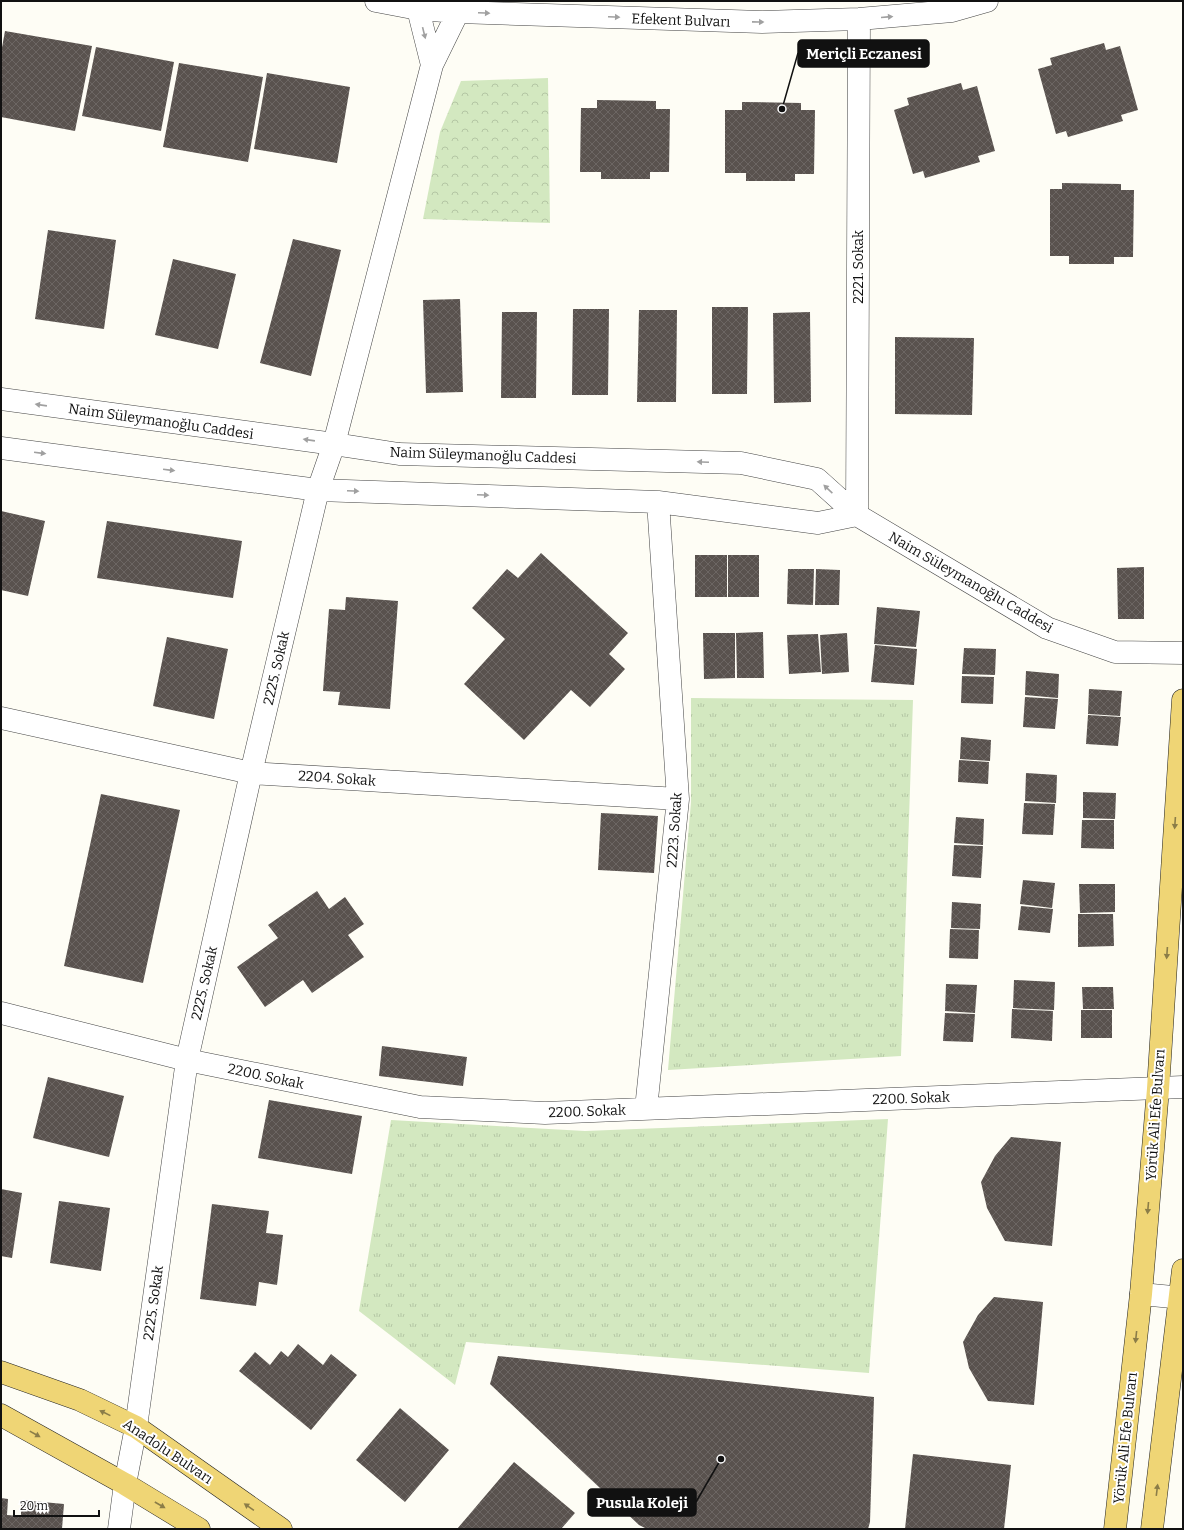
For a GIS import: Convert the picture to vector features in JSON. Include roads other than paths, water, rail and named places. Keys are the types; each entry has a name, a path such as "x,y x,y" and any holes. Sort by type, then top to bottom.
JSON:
{"main road":[{"name":"Yörük Ali Efe Bulvarı","path":"1115,1529 1141,1294 1158,1089 1183,700"},
{"path":"1152,1529 1182,1298 1183,1270"},
{"name":"Anadolu Bulvarı","path":"1,1372 80,1400 136,1427 281,1529"},
{"path":"1,1415 124,1484 199,1529"}],"street":[{"name":"Efekent Bulvarı","path":"376,1 418,5 762,22 859,19 952,11 986,1"},
{"path":"418,5 432,65"},
{"name":"2225. Sokak","path":"119,1529 124,1484 136,1427 186,1060 251,772 318,490 334,444 432,65 458,7"},
{"name":"2221. Sokak","path":"856,515 859,19"},
{"name":"Naim Süleymanoğlu Caddesi","path":"1,399 399,454 741,463 817,479 856,515 1047,628 1115,652 1183,653"},
{"path":"1,448 318,490 658,502 818,523 856,515"},
{"name":"2223. Sokak","path":"646,1109 678,799 658,502"},
{"name":"2204. Sokak","path":"1,718 251,772 678,799"},
{"name":"2200. Sokak","path":"1,1012 186,1060 420,1107 545,1113 1183,1087"},
{"path":"1141,1294 1182,1298"}],"place":[{"name":"Meriçli Eczanesi","path":"782,109"},
{"name":"Pusula Koleji","path":"721,1459"}]}
